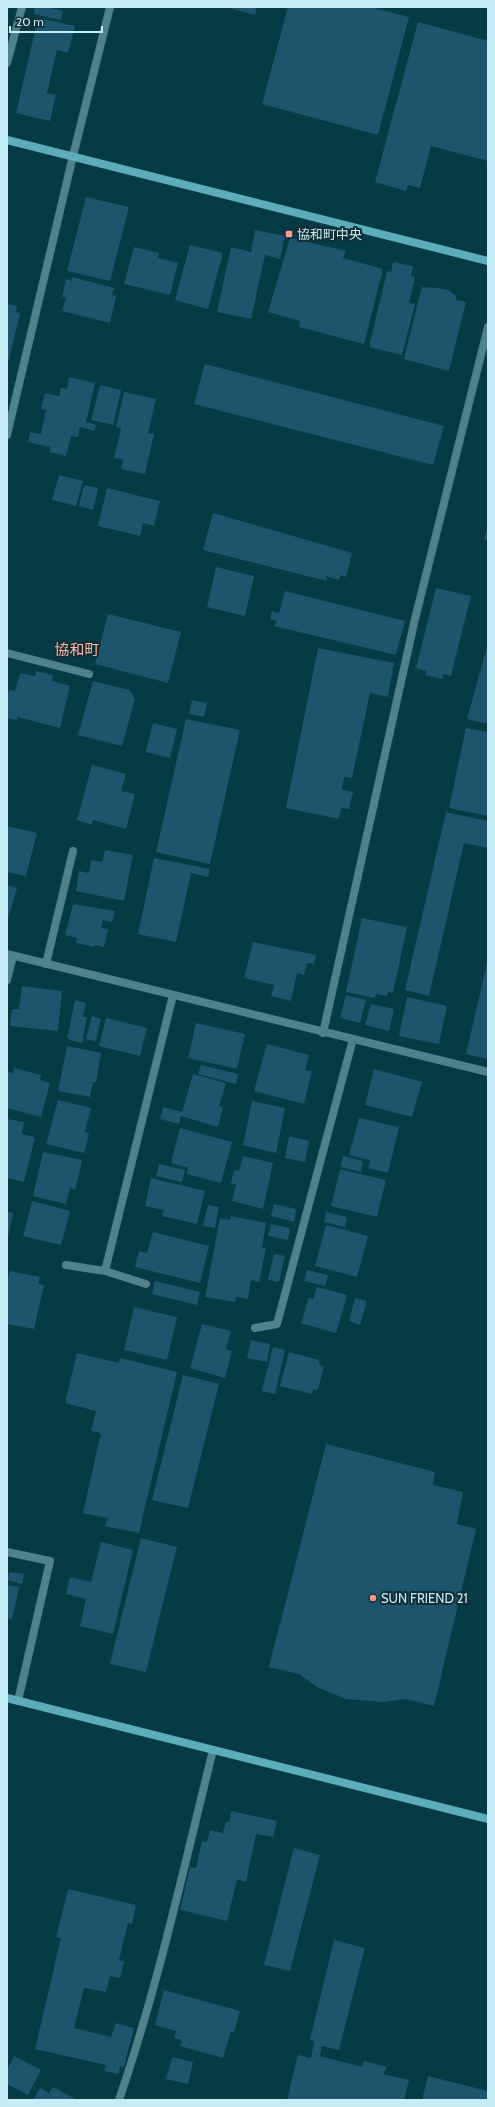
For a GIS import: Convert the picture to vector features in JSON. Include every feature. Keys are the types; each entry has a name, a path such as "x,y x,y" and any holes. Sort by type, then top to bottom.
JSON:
{"street":[{"path":"7,63 22,7"},
{"path":"7,436 110,7"},
{"path":"7,140 488,261"},
{"path":"323,1033 415,619 488,328"},
{"path":"7,653 89,674"},
{"path":"46,964 73,851"},
{"path":"7,980 10,955 323,1033 488,1072"},
{"path":"105,1271 173,995"},
{"path":"255,1328 277,1324 353,1039"},
{"path":"66,1265 105,1271 146,1284"},
{"path":"7,1552 50,1562 18,1701"},
{"path":"7,1698 488,1819"},
{"path":"119,2100 134,2056 160,1964 213,1750"}],"building":[{"path":"35,7 47,7 63,11 61,20 34,14"},
{"path":"226,7 257,7 255,15"},
{"path":"288,7 370,7 409,17 378,135 262,104"},
{"path":"38,18 75,26 68,53 57,50 47,93 56,95 50,121 16,113"},
{"path":"418,22 488,41 488,161 431,146 420,188 408,185 406,191 375,182"},
{"path":"86,197 129,207 110,281 67,271"},
{"path":"255,230 285,236 280,259 265,255 251,319 217,312 231,247 251,252"},
{"path":"290,238 346,251 343,258 383,269 364,344 299,327 300,321 268,312"},
{"path":"190,245 223,253 208,309 175,300"},
{"path":"134,247 159,253 158,258 178,263 170,295 124,284"},
{"path":"393,262 413,266 411,276 415,277 409,303 415,304 402,355 369,347 387,271 391,272"},
{"path":"72,277 114,288 112,295 116,296 110,323 62,311 66,297 62,297 66,279 71,281"},
{"path":"422,287 448,290 455,295 457,300 466,302 449,371 404,359"},
{"path":"7,304 17,306 16,312 20,313 9,360 7,360"},
{"path":"205,364 444,426 433,465 194,404"},
{"path":"69,377 95,383 86,422 96,425 94,431 80,427 78,437 71,436 66,456 50,452 50,447 28,442 30,432 41,434 46,410 41,409 45,393 59,396 61,388 67,389"},
{"path":"100,385 121,390 113,425 91,420"},
{"path":"124,392 156,399 148,433 154,434 145,474 121,469 123,459 114,458 121,428 116,427"},
{"path":"59,475 83,481 76,506 52,500"},
{"path":"84,485 98,488 93,510 79,506"},
{"path":"107,488 160,501 154,526 143,523 140,536 98,526"},
{"path":"213,513 352,553 346,577 340,575 339,580 326,576 327,581 203,550"},
{"path":"488,526 488,540 484,539"},
{"path":"216,567 254,576 245,616 207,607"},
{"path":"436,588 471,596 451,676 443,674 442,679 425,675 426,671 416,668"},
{"path":"285,591 405,621 396,655 274,626 277,621 270,619 272,611 279,613"},
{"path":"108,614 181,632 168,683 95,664"},
{"path":"488,643 488,724 467,719"},
{"path":"318,648 394,663 388,697 370,693 352,778 344,777 342,790 353,792 349,809 341,808 339,819 286,808"},
{"path":"36,671 53,675 52,681 70,686 60,728 17,717 17,720 7,718 7,699 9,690 15,691 20,673 35,676"},
{"path":"93,681 130,690 135,699 122,746 78,735"},
{"path":"192,700 207,703 204,717 189,714"},
{"path":"186,719 240,730 210,864 156,852"},
{"path":"153,723 177,729 170,758 146,752"},
{"path":"466,728 488,732 488,816 449,808"},
{"path":"92,765 126,774 121,791 135,794 126,829 93,820 92,825 77,820"},
{"path":"446,812 488,821 488,848 464,843 429,996 405,990"},
{"path":"7,826 37,833 26,876 7,872"},
{"path":"105,850 133,855 124,901 76,891 79,871 89,873 91,860 102,862"},
{"path":"154,858 210,869 208,877 191,873 176,942 138,934"},
{"path":"7,885 17,888 7,922"},
{"path":"73,904 115,911 112,922 103,920 101,928 108,929 104,947 95,945 95,947 76,943 77,938 65,935"},
{"path":"362,918 407,927 393,993 388,992 387,996 376,994 375,998 346,992"},
{"path":"253,942 316,955 314,964 307,963 304,975 297,973 291,1001 271,996 274,985 244,978"},
{"path":"488,959 488,1059 466,1054"},
{"path":"22,986 62,991 58,1031 10,1026 12,1009 19,1009"},
{"path":"346,995 366,1000 360,1023 340,1018"},
{"path":"407,997 447,1006 439,1044 399,1036"},
{"path":"75,1000 86,1003 83,1017 87,1017 82,1043 67,1039"},
{"path":"371,1004 394,1009 389,1031 365,1025"},
{"path":"92,1016 101,1019 96,1041 86,1039"},
{"path":"106,1018 147,1028 140,1056 99,1046"},
{"path":"196,1023 245,1034 237,1069 188,1058"},
{"path":"267,1044 309,1055 305,1070 312,1071 304,1104 254,1091"},
{"path":"67,1046 101,1053 96,1082 93,1082 90,1097 58,1091"},
{"path":"201,1065 238,1074 236,1084 198,1074"},
{"path":"14,1068 41,1075 40,1080 50,1083 41,1117 7,1108 7,1072 13,1073"},
{"path":"374,1069 422,1082 412,1117 365,1105"},
{"path":"193,1074 226,1083 219,1106 223,1107 218,1127 181,1116 179,1124 160,1119 163,1107 182,1112"},
{"path":"58,1100 91,1108 85,1132 89,1133 84,1153 46,1144"},
{"path":"252,1101 285,1108 276,1153 243,1145"},
{"path":"359,1118 399,1127 388,1173 368,1168 370,1160 349,1155"},
{"path":"7,1119 24,1122 22,1134 35,1137 24,1182 7,1178"},
{"path":"180,1128 232,1142 221,1183 187,1174 188,1168 171,1163"},
{"path":"289,1136 309,1141 305,1162 285,1158"},
{"path":"43,1152 82,1160 75,1190 70,1188 66,1204 33,1196"},
{"path":"243,1156 273,1163 263,1209 232,1201 236,1184 231,1184 234,1170 239,1171"},
{"path":"343,1156 363,1161 361,1172 340,1167"},
{"path":"159,1164 185,1170 182,1182 156,1176"},
{"path":"340,1169 386,1180 377,1217 331,1206"},
{"path":"151,1178 205,1191 197,1224 162,1216 164,1210 145,1206"},
{"path":"32,1201 70,1211 61,1245 23,1236"},
{"path":"274,1204 296,1209 294,1222 271,1216"},
{"path":"208,1205 219,1207 215,1228 203,1226"},
{"path":"7,1212 13,1213 8,1237 7,1237"},
{"path":"326,1212 347,1217 345,1227 324,1222"},
{"path":"231,1216 266,1223 262,1248 266,1248 259,1282 251,1280 248,1299 236,1297 235,1302 205,1297 220,1218 230,1220"},
{"path":"271,1224 290,1228 288,1240 268,1236"},
{"path":"326,1225 368,1236 357,1277 315,1266"},
{"path":"153,1232 209,1246 200,1283 135,1267 139,1251 147,1253"},
{"path":"274,1254 285,1256 279,1282 268,1280"},
{"path":"307,1270 328,1275 325,1286 304,1281"},
{"path":"10,1271 40,1277 38,1284 44,1285 34,1329 7,1324 7,1284"},
{"path":"155,1281 200,1292 197,1305 152,1294"},
{"path":"317,1287 347,1295 336,1333 301,1323 309,1297 313,1299"},
{"path":"355,1298 367,1301 360,1325 349,1321"},
{"path":"134,1307 177,1317 167,1360 124,1350"},
{"path":"202,1324 231,1331 226,1349 232,1351 225,1378 190,1368"},
{"path":"251,1340 270,1344 267,1362 247,1358"},
{"path":"273,1347 285,1350 275,1394 262,1391"},
{"path":"289,1352 319,1360 320,1365 324,1366 318,1390 313,1389 312,1394 280,1386"},
{"path":"77,1353 119,1363 120,1358 177,1372 139,1533 105,1526 108,1518 83,1513 101,1433 91,1431 96,1411 65,1403"},
{"path":"183,1375 219,1384 188,1508 152,1500"},
{"name":"SUN FRIEND 21","path":"326,1444 435,1472 433,1485 463,1492 457,1524 476,1529 434,1706 406,1699 384,1702 346,1699 317,1687 299,1674 269,1667"},
{"path":"141,1538 177,1547 146,1672 110,1664"},
{"path":"101,1542 133,1550 113,1634 80,1626 86,1599 66,1594 70,1577 91,1582"},
{"path":"9,1572 24,1574 22,1584 8,1580"},
{"path":"7,1585 19,1587 12,1619 7,1618"},
{"path":"231,1811 277,1821 273,1837 256,1834 246,1882 237,1880 227,1921 180,1910 190,1867 196,1868 202,1841 207,1842 210,1830 223,1833 226,1821 229,1823"},
{"path":"294,1848 320,1855 290,1971 264,1965"},
{"path":"68,1889 136,1905 132,1924 128,1923 119,1960 124,1961 120,1978 110,1976 106,1992 84,1988 74,2028 111,2037 116,2023 134,2028 124,2067 120,2066 119,2074 104,2071 106,2065 35,2049 61,1938 56,1937"},
{"path":"334,1940 365,1948 339,2050 322,2046 320,2056 362,2067 364,2061 387,2067 383,2074 409,2080 404,2100 287,2100 298,2055 311,2058 314,2041 310,2040"},
{"path":"164,1990 240,2011 234,2032 231,2031 223,2058 180,2046 182,2040 174,2038 176,2031 155,2025"},
{"path":"14,2056 41,2070 28,2095 7,2084 7,2070"},
{"path":"172,2057 193,2062 188,2084 166,2079"},
{"path":"428,2076 488,2091 488,2100 422,2100"},
{"path":"53,2087 77,2100 33,2100 40,2088 49,2093"}],"place":[{"name":"協和町中央","path":"289,234"},
{"name":"SUN FRIEND 21","path":"373,1598"}],"district":[{"name":"協和町","path":"77,650"}]}
